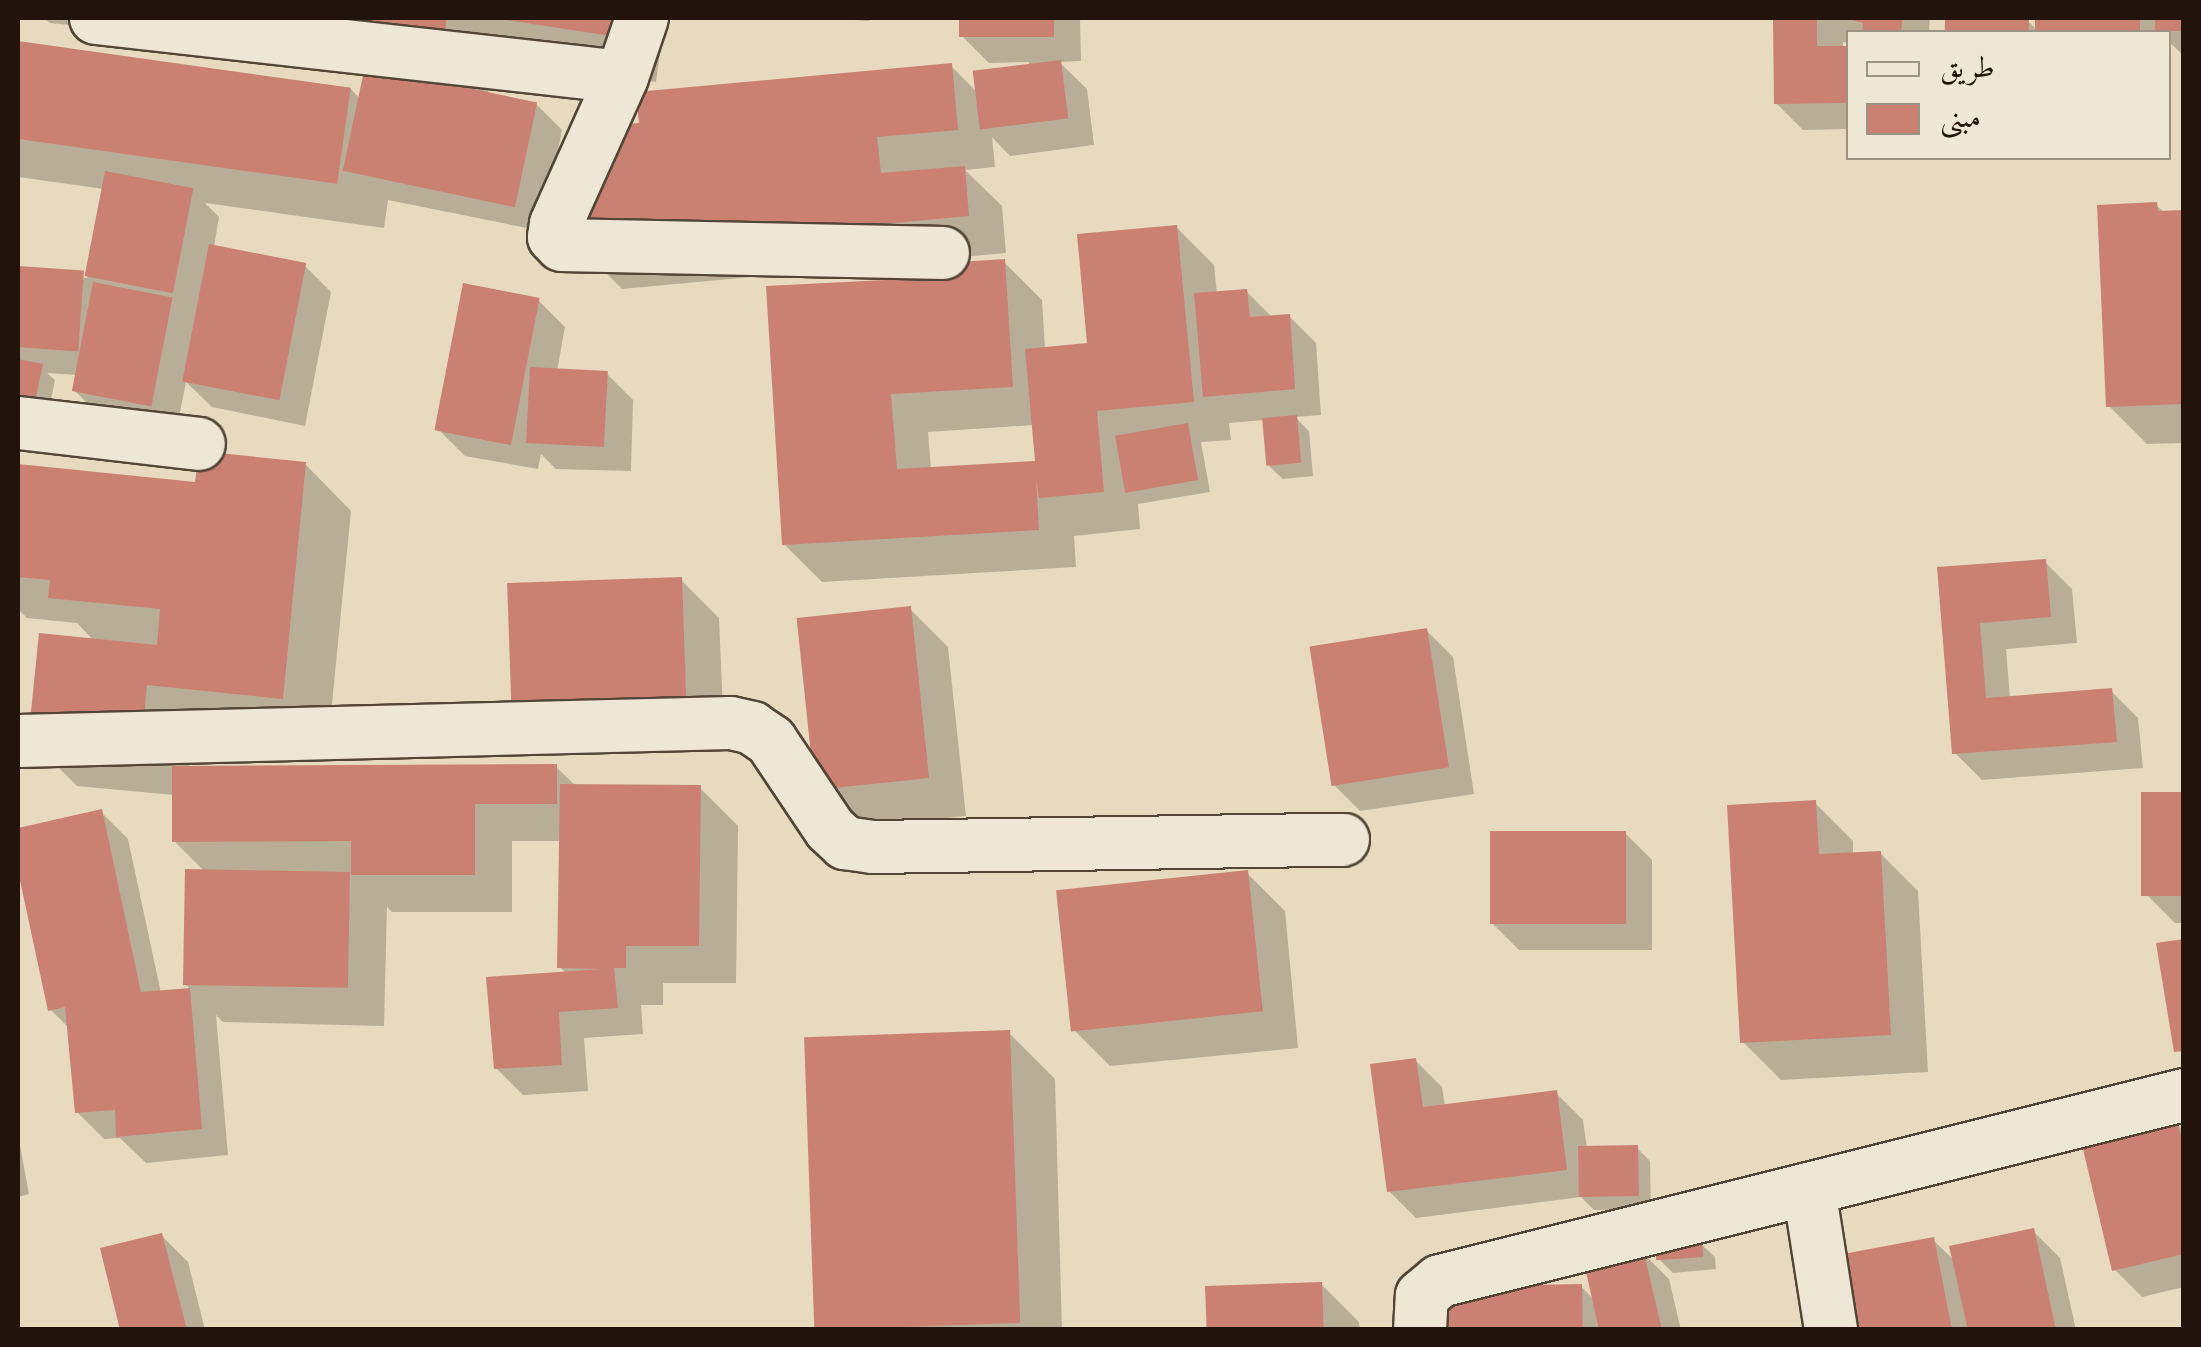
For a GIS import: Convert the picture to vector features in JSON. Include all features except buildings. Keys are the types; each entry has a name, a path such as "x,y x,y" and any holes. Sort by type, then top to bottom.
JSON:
{"street":[{"path":"96,18 622,77"},
{"path":"642,18 622,77 556,224 554,237 562,245 943,252"},
{"path":"18,423 199,444"},
{"path":"18,741 731,724 752,728 771,740 830,830 845,843 873,847 1343,840"},
{"path":"1420,1330 1422,1296 1440,1281 2184,1096"},
{"path":"1809,1189 1831,1330"}]}
